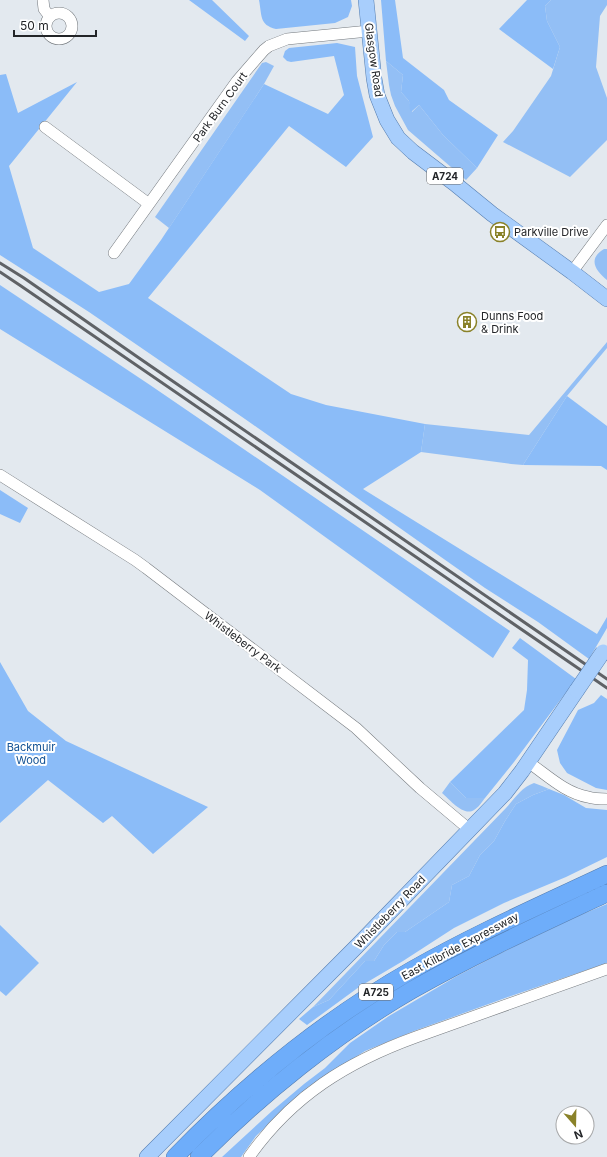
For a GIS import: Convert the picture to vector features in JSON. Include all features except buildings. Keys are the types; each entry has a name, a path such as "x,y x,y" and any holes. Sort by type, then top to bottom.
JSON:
{"highway":[{"name":"East Kilbride Expressway","path":"175,1157 227,1106 271,1068 330,1023 372,994 464,941 607,874"},
{"name":"East Kilbride Expressway","path":"199,1157 261,1098 322,1051 384,1008 411,991 481,953 607,893"}],"main road":[{"name":"Glasgow Road","path":"366,0 377,95 387,120 398,138 413,152 492,214 607,299"},
{"name":"Whistleberry Road","path":"147,1157 351,952 505,793 528,762 605,648"}],"street":[{"path":"42,0 44,9 50,17"},
{"name":"Park Burn Court","path":"114,253 237,81 264,50 269,46 287,39 369,31"},
{"path":"46,127 149,204"},
{"path":"572,272 606,230"},
{"name":"Whistleberry Park","path":"0,476 136,560 356,728 420,788 470,830"},
{"path":"528,762 558,784 571,791 588,797 607,799"},
{"path":"249,1157 271,1129 300,1101 330,1078 358,1061 410,1039 606,972"}],"shaded area":[{"path":"551,0 607,0 607,5 600,16 596,67 607,98 607,140 570,177 503,142 513,131 551,76 560,47 547,21 545,6"},
{"path":"386,61 403,75 401,92 409,101 412,112 419,105 443,135 477,168 466,180 408,130 395,106 391,95"},
{"path":"266,62 274,66 264,84 169,228 155,217 262,63"},
{"path":"604,249 607,249 607,280 595,265 596,257"},
{"path":"607,342 607,348 567,396 523,465 421,452 425,424 529,435"},
{"path":"450,782 466,798 485,798 474,810 470,812 461,809 442,793"},
{"path":"534,783 549,789 516,804 494,841 480,855 469,876 452,885 449,902 405,932 397,932 384,945 374,961 365,961 329,1000 313,1007 519,793"}],"green space":[{"path":"189,0 212,0 249,36 245,41"},
{"path":"259,0 351,0 352,6 348,17 335,23 276,29 267,25 262,19"},
{"path":"381,0 395,0 403,58 444,90 449,100 498,135 477,168 443,135 419,105 411,112 409,101 401,92 403,75 386,61"},
{"path":"527,0 551,0 545,6 547,21 560,47 553,69 499,29"},
{"path":"337,43 355,47 357,76 373,137 346,167 289,126 148,298 291,394 326,405 425,424 421,452 363,489 597,634 607,617 607,628 589,659 538,622 485,588 245,419 89,312 0,255 0,75 6,74 18,113 77,82 9,166 33,248 99,292 129,284 161,240 264,84 328,114 344,95 334,56 291,62 287,61 283,57 285,51 289,48"},
{"path":"0,285 150,385 510,631 493,658 260,490 0,329"},
{"path":"567,396 607,426 607,470 601,466 523,465"},
{"path":"0,490 28,508 20,523 0,514"},
{"path":"520,638 576,679 485,798 466,798 450,782 524,710 527,690 528,660 512,648"},
{"name":"Backmuir Wood","path":"0,662 28,711 66,741 208,807 153,854 112,816 103,823 48,780 0,823"},
{"path":"601,695 607,699 607,790 596,788 567,773 560,763 557,750 578,710 594,703"},
{"path":"549,789 564,795 586,808 607,810 607,857 566,877 504,903 454,928 359,987 307,1025 299,1019 313,1007 329,1000 365,961 374,961 384,945 397,932 405,932 449,902 452,885 469,876 480,855 494,841 516,804"},
{"path":"607,904 607,963 414,1031 365,1051 308,1087 256,1136 241,1157 222,1157 272,1111 325,1068 350,1043 389,1016 457,976 509,949"},
{"path":"0,925 39,963 6,996 0,991"}],"railway":[{"path":"0,263 607,679"},
{"path":"0,272 607,688"}],"place":[{"name":"Parkville Drive","path":"500,232"},
{"name":"Dunns Food & Drink","path":"467,322"}]}
